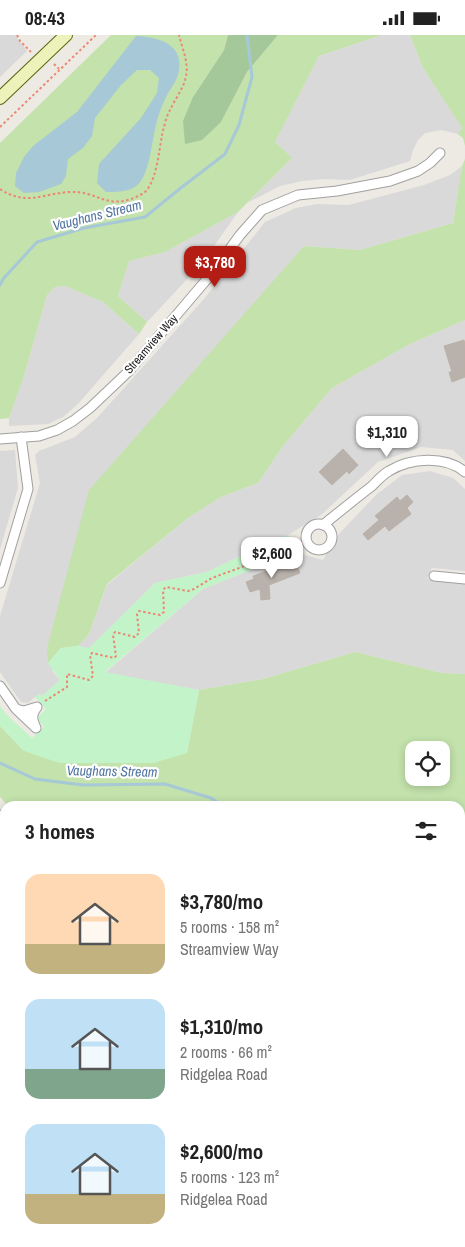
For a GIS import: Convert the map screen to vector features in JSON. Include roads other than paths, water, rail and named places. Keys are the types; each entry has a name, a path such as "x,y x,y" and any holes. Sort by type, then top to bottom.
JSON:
{"street":[{"path":"0,98 66,35"},
{"name":"Streamview Way","path":"0,439 40,436 57,430 90,408 129,371 213,272 240,235 262,210 298,195 337,191 390,181 418,171 440,153"},
{"path":"0,583 28,489 21,437"},
{"path":"323,525 330,530 332,538 328,546 320,550 309,545 306,537 308,529 315,525 323,525 387,472 403,463 441,461 465,472"},
{"path":"434,576 465,579"},
{"path":"0,686 16,709 36,728 32,719 32,713 37,707 24,711 16,709"}],"water":[{"path":"136,36 154,38 169,45 178,56 179,65 177,78 159,114 150,156 141,181 130,189 114,192 106,192 97,183 99,164 141,118 157,93 159,78 150,70 137,70 121,85 95,118 92,136 83,148 68,159 66,176 61,184 39,192 24,193 15,186 16,173 24,157 33,146 77,112"}],"waterway":[{"name":"Vaughans Stream","path":"0,285 3,279 37,242 84,228 145,217 225,154 239,125 252,77 247,35"},
{"name":"Vaughans Stream","path":"0,763 35,779 83,785 165,784 211,798 215,801"}]}
